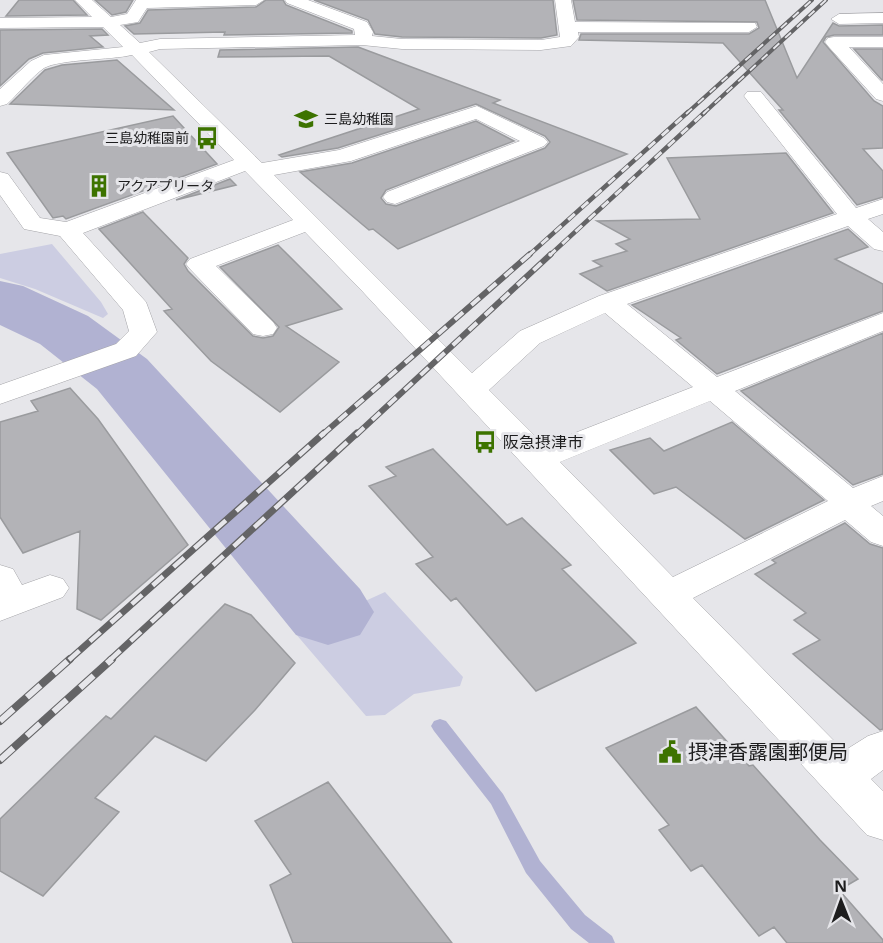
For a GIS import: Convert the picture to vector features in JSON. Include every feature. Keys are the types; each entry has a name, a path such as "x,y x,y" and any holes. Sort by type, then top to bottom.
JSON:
{"street":[{"path":"82,0 136,49 471,390 883,821"},
{"path":"0,23 108,22 132,18 143,1 256,0"},
{"path":"293,0 361,26 364,32 362,40"},
{"path":"5,91 37,65 51,59 114,54 160,44 362,40 402,44 541,45 565,42 570,37 562,0"},
{"path":"840,19 883,18"},
{"path":"569,27 749,27"},
{"path":"883,42 834,42 883,95"},
{"path":"754,96 852,218 883,244"},
{"path":"0,179 32,224 68,230 253,167 343,156 477,112 537,142 395,197"},
{"path":"471,390 530,337 608,302 883,206"},
{"path":"263,328 199,264 308,223"},
{"path":"0,395 126,350 143,332 136,308 68,230"},
{"path":"608,302 838,491 848,505 883,534"},
{"path":"536,460 883,321"},
{"path":"666,596 883,487"},
{"path":"4,596 50,588"},
{"path":"840,776 883,748"}],"shaded area":[{"path":"52,244 101,302 108,314 103,318 35,289 0,278 0,254"},
{"path":"385,592 463,677 460,686 414,694 385,715 366,716 295,633"}],"building":[{"path":"19,0 73,0 87,15 6,16"},
{"path":"95,0 133,0 126,12 112,15"},
{"path":"266,0 283,0 286,5 352,31 352,33 134,34 125,26 140,23 148,10 256,7"},
{"path":"314,0 553,0 557,35 541,38 402,37 375,34 368,20"},
{"path":"573,0 765,0 797,78 833,23 839,26 883,25 883,35 834,35 826,37 823,42 874,101 883,106 883,148 863,149 883,171 883,197 857,205 779,110 783,110 723,43 579,40 581,34 749,34 759,28 757,22 577,20"},
{"path":"102,29 108,35 90,36 103,47 43,53 29,59 0,86 0,30"},
{"path":"358,47 500,100 493,103 627,154 398,249 373,229 369,230 300,172 352,163 476,121 514,141 386,190 381,198 386,204 396,206 545,148 550,142 545,136 476,104 338,148 282,157 279,155 419,109 329,56 218,57 220,50"},
{"path":"854,49 883,49 883,80 882,80"},
{"path":"117,60 174,110 10,104 45,70 62,65"},
{"path":"173,116 217,164 66,219 63,216 53,218 7,153"},
{"path":"786,153 833,213 607,291 580,274 602,266 593,261 627,251 616,244 630,239 597,221 700,219 667,158"},
{"path":"230,179 236,185 176,200"},
{"path":"143,212 188,258 184,264 188,271 253,336 263,338 273,336 279,327 220,267 278,245 342,309 286,326 339,362 280,412 211,361 164,311 172,309 99,229"},
{"path":"848,229 868,247 835,259 883,284 883,311 717,374 676,340 681,338 632,305"},
{"path":"883,333 883,474 853,485 741,391"},
{"path":"70,388 98,419 188,545 101,620 77,609 80,531 23,553 0,517 0,422 38,411 31,401"},
{"path":"732,422 824,500 745,539 676,487 654,494 610,450 650,438 664,451"},
{"path":"433,449 507,525 522,518 571,565 562,569 636,643 536,691 456,598 451,601 416,564 433,557 369,486 396,476 386,467"},
{"path":"845,523 870,544 883,548 883,729 880,730 793,654 820,640 794,620 806,613 755,574 776,563 772,560"},
{"path":"225,604 251,615 295,663 255,710 206,761 155,736 95,798 119,812 43,896 0,871 0,819 106,716 111,719"},
{"path":"696,707 749,766 753,765 858,879 839,890 883,940 883,943 787,943 774,927 759,936 702,865 691,871 659,830 669,825 606,748"},
{"path":"328,782 452,943 293,943 270,885 291,874 255,821"}],"waterway":[{"path":"0,300 64,330 122,374 328,612"},
{"path":"440,726 497,799 533,867 578,922 605,943"}],"railway":[{"path":"686,114 812,0"},
{"path":"703,114 826,0"},
{"path":"528,256 688,112"},
{"path":"549,256 705,112"},
{"path":"322,435 530,254"},
{"path":"356,435 551,254"},
{"path":"69,660 324,433"},
{"path":"110,660 357,433"},
{"path":"0,721 70,659"},
{"path":"0,760 112,659"}],"place":[{"name":"三島幼稚園","path":"306,119"},
{"name":"三島幼稚園前","path":"207,138"},
{"name":"アクアプリータ","path":"99,186"},
{"name":"阪急摂津市","path":"485,442"},
{"name":"摂津香露園郵便局","path":"670,752"}]}
